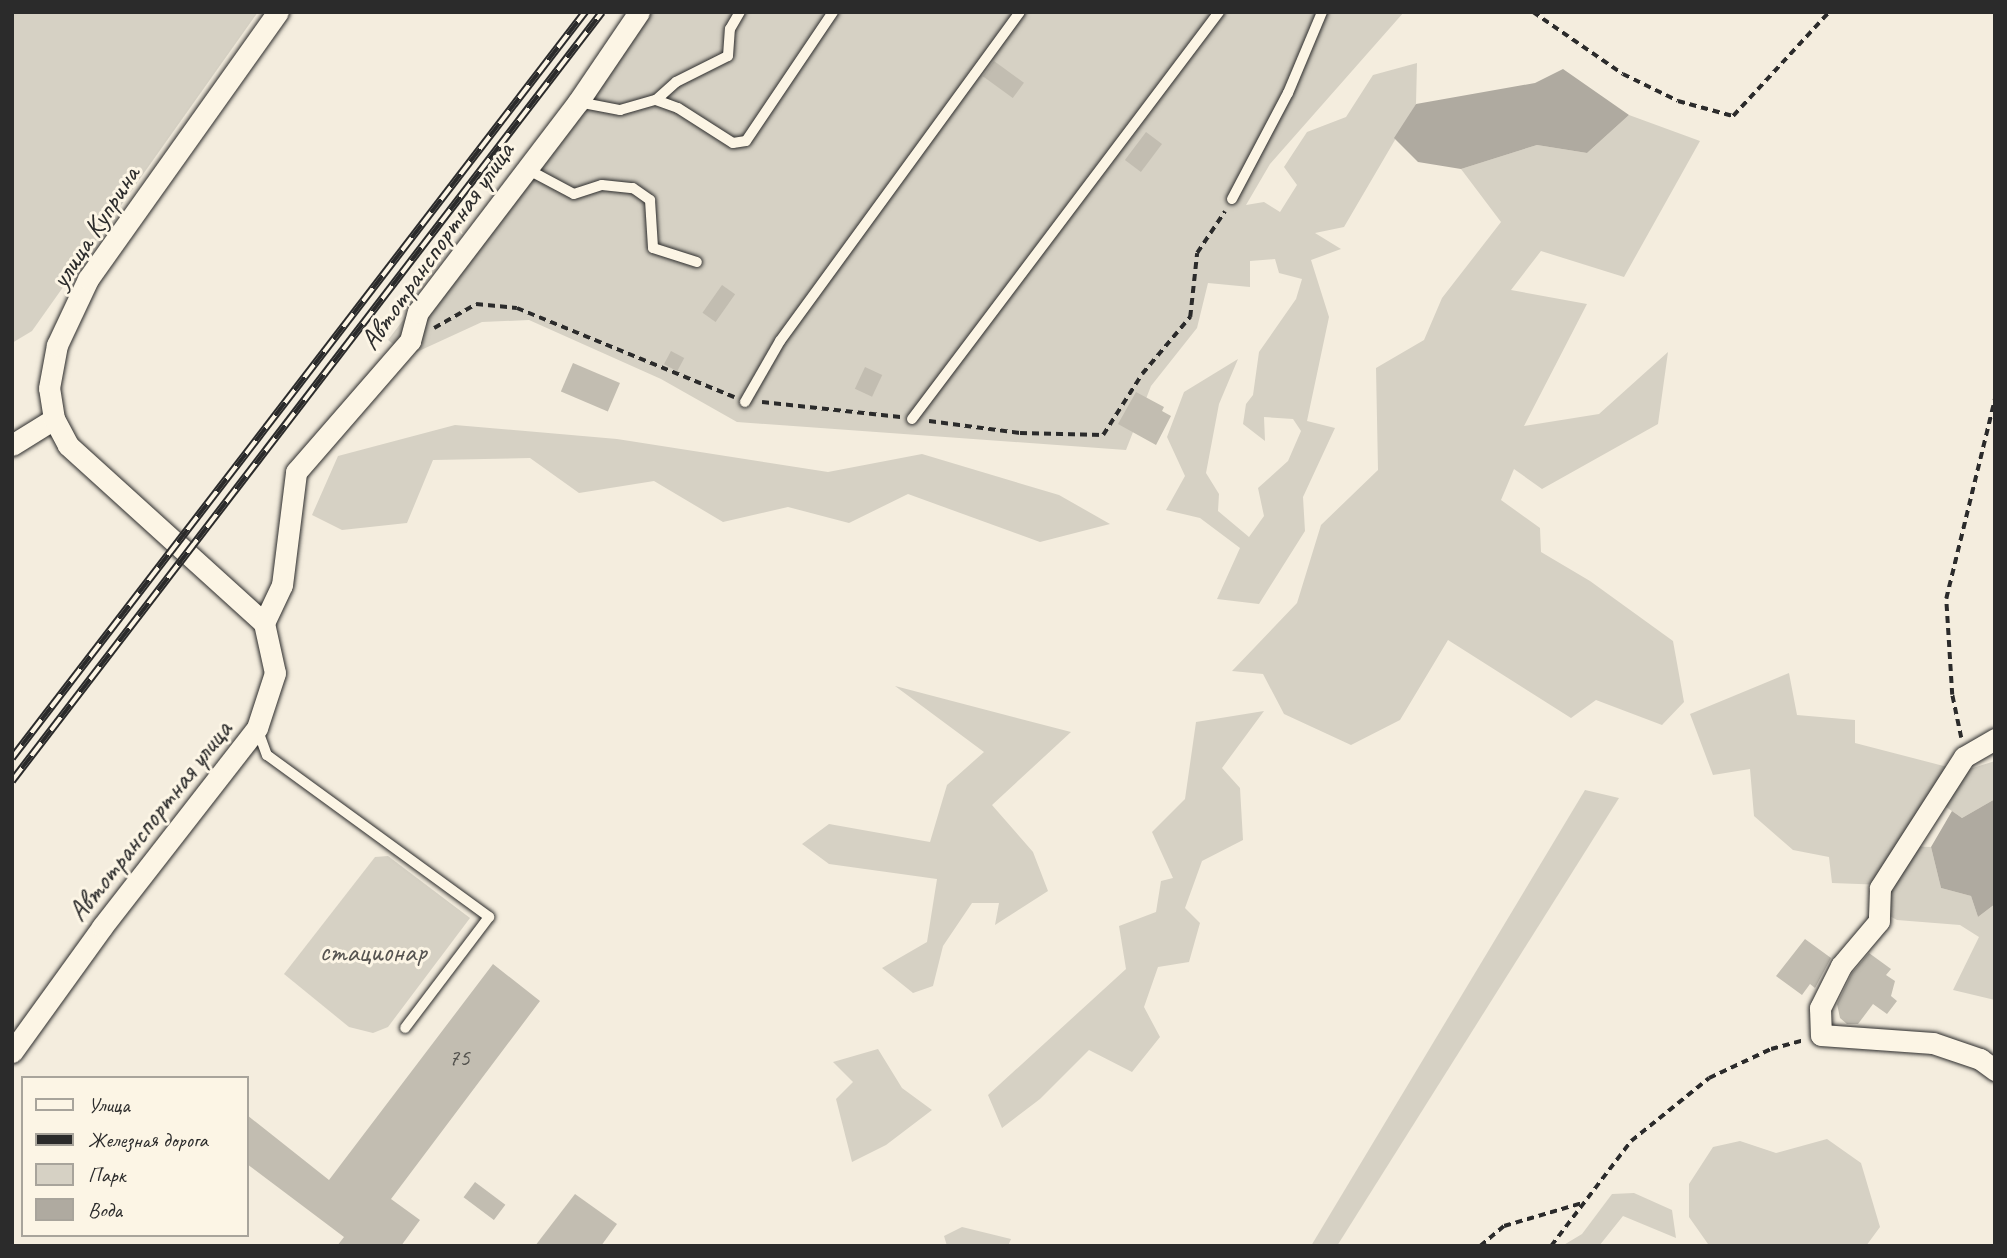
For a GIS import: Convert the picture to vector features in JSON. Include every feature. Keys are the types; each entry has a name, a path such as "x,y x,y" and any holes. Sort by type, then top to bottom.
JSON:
{"street":[{"name":"улица Куприна","path":"264,623 68,445 54,419 49,388 57,345 88,279 278,12"},
{"name":"Автотранспортная улица","path":"12,1052 257,728 275,673 264,623 282,585 296,472 411,341 418,312 578,102 639,12"},
{"path":"12,445 54,419"},
{"path":"1995,739 1964,757 1880,888 1879,921 1829,985 1819,1008 1821,1035 1933,1043 1980,1059 1995,1070"}],"lane":[{"path":"578,102 620,110 656,100 676,82 728,56 730,29 740,12"},
{"path":"656,100 678,108 733,143 746,141 833,12"},
{"path":"745,402 780,341 1020,12"},
{"path":"912,419 1219,12"},
{"path":"1232,199 1288,93 1322,12"},
{"path":"526,168 575,194 602,185 633,188 650,200 653,248 697,262"},
{"path":"257,728 267,755 489,917 405,1028"}],"path":[{"path":"1533,12 1623,74 1678,102 1733,116 1829,12"},
{"path":"411,341 476,304 517,308 745,402 804,404 1020,433 1103,436 1142,373 1190,317 1197,253 1232,199"},
{"path":"1964,757 1952,695 1946,599 1995,398"},
{"path":"1551,1246 1631,1141 1709,1078 1771,1049 1821,1035"},
{"path":"1480,1246 1504,1226 1584,1203"}],"green space":[{"path":"12,12 258,12 32,331 12,343"},
{"path":"637,12 1404,12 1270,164 1246,205 1264,202 1280,212 1297,185 1284,167 1307,132 1346,117 1373,75 1417,63 1416,104 1344,227 1315,233 1341,249 1311,260 1329,317 1307,421 1335,428 1303,497 1305,531 1259,604 1217,599 1240,548 1200,518 1166,510 1185,476 1167,437 1184,392 1238,359 1219,404 1206,473 1219,494 1218,511 1249,537 1264,516 1258,488 1288,461 1301,431 1293,419 1264,417 1265,441 1243,424 1246,404 1253,395 1259,352 1296,299 1302,279 1279,273 1275,259 1250,261 1250,287 1208,283 1197,328 1151,386 1126,450 737,422 661,379 529,320 482,322 408,356 388,340"},
{"path":"1629,115 1700,141 1624,277 1541,251 1511,290 1587,304 1524,426 1599,414 1668,352 1658,424 1542,489 1514,469 1501,500 1540,528 1541,552 1590,581 1673,641 1684,702 1662,725 1596,700 1571,718 1448,640 1400,720 1351,745 1284,714 1263,674 1232,671 1297,603 1321,525 1378,470 1376,368 1424,340 1442,298 1501,222 1461,169 1537,145 1587,153"},
{"path":"455,425 617,439 828,472 922,454 1059,495 1110,524 1040,542 908,494 849,523 788,507 723,522 654,481 579,493 530,458 433,460 407,523 342,530 312,515 338,456"},
{"path":"1789,673 1797,715 1855,720 1855,743 1963,771 1995,761 1995,799 1962,818 1933,798 1905,846 1931,847 1941,888 1971,896 1978,917 1995,904 1995,1000 1953,990 1979,937 1960,925 1897,920 1875,908 1885,885 1832,883 1829,857 1793,850 1754,816 1750,769 1713,775 1690,714"},
{"path":"895,686 1071,732 992,805 1033,852 1048,891 995,925 999,903 972,903 943,946 933,986 913,993 882,968 927,942 937,879 829,864 802,844 829,824 930,842 947,785 984,752"},
{"path":"1264,711 1222,768 1240,788 1243,840 1202,861 1185,908 1200,923 1189,962 1158,967 1144,1007 1160,1037 1132,1072 1089,1050 1040,1099 1002,1128 988,1095 1126,969 1119,926 1156,912 1161,881 1173,878 1152,832 1185,799 1196,722"},
{"path":"1585,790 1619,798 1337,1246 1311,1246"},
{"name":"стационар","path":"388,856 470,918 388,1027 373,1033 349,1027 284,974 375,857"},
{"path":"878,1049 902,1088 932,1110 886,1145 852,1162 836,1099 853,1082 833,1062"},
{"path":"1827,1139 1861,1163 1880,1227 1866,1246 1708,1244 1689,1217 1689,1184 1713,1147 1740,1141 1776,1153"},
{"path":"1634,1193 1672,1210 1676,1238 1623,1216 1599,1246 1562,1246 1582,1234 1612,1194"},
{"path":"962,1227 1011,1239 1008,1246 947,1246 944,1236"}],"water":[{"path":"1563,69 1629,115 1587,153 1537,145 1461,169 1418,162 1394,138 1416,104 1535,83"},
{"path":"1995,799 1995,904 1978,917 1971,896 1941,888 1931,847 1952,811 1962,818"}],"building":[{"path":"994,61 1024,83 1013,98 983,76"},
{"path":"1146,132 1162,144 1141,172 1125,160"},
{"path":"722,285 735,294 716,322 702,313"},
{"path":"671,351 684,358 677,371 664,364"},
{"path":"573,363 620,383 608,411 561,392"},
{"path":"865,367 882,375 872,397 855,389"},
{"path":"1136,392 1164,407 1162,411 1171,416 1156,445 1118,424"},
{"path":"1805,939 1831,958 1815,988 1810,984 1802,995 1776,976"},
{"path":"1869,953 1891,969 1886,975 1895,981 1891,996 1897,1001 1887,1014 1873,1004 1858,1024 1847,1024 1840,1018 1837,1004 1852,973"},
{"path":"493,964 540,1001 391,1199 420,1220 401,1246 337,1246 344,1237 248,1165 248,1116 329,1180"},
{"path":"475,1182 505,1205 494,1220 464,1197"},
{"path":"575,1194 617,1224 601,1246 535,1246"}],"railway":[{"path":"12,758 585,12"},
{"path":"12,781 602,12"}]}
